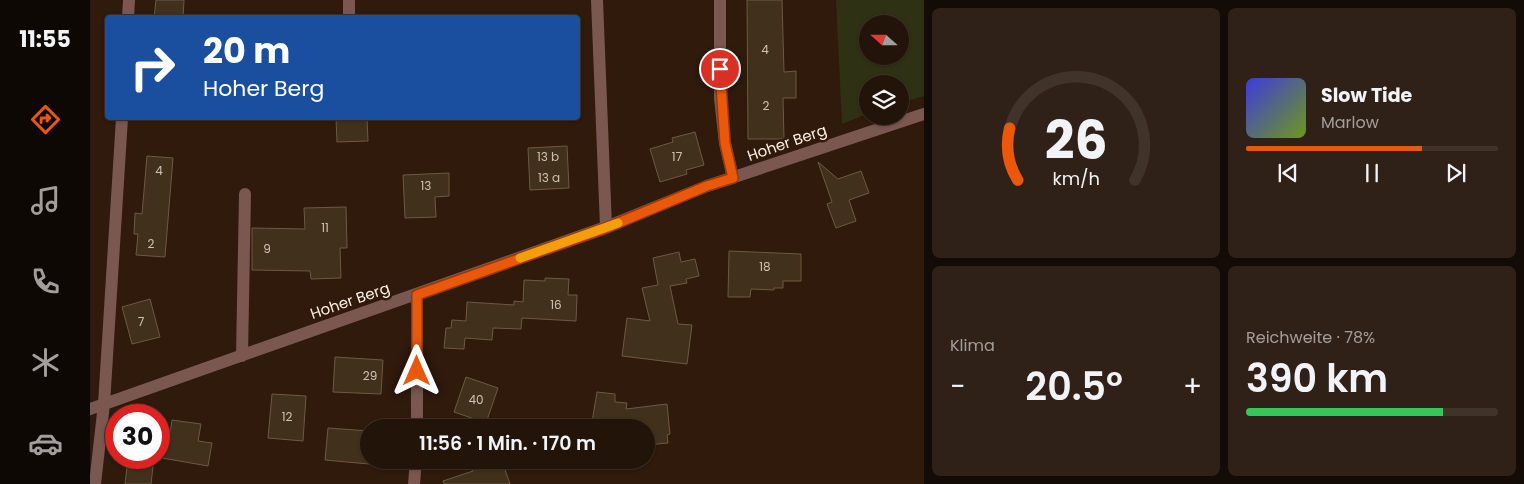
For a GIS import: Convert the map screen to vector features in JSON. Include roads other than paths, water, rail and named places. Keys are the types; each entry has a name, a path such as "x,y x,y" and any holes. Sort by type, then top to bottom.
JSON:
{"street":[{"path":"128,15 129,0"},
{"path":"349,0 349,15"},
{"path":"597,0 606,228"},
{"path":"720,0 720,98 725,143 733,178"},
{"name":"Hoher Berg","path":"90,409 606,228 707,186 924,114"},
{"path":"95,484 104,404 122,120"},
{"path":"242,356 244,194"},
{"path":"417,295 417,419"},
{"path":"414,484 415,469"}]}
